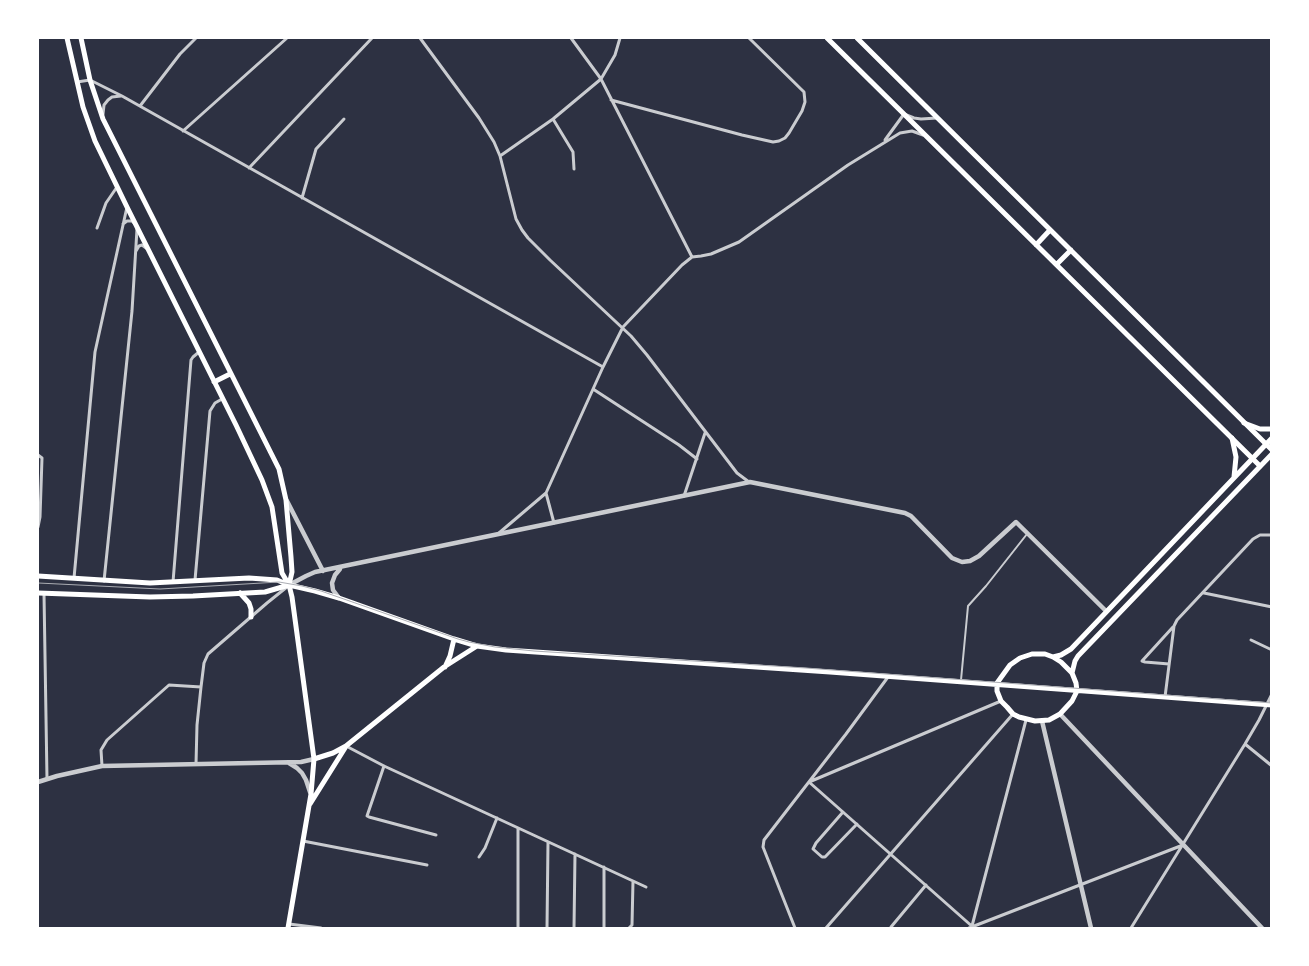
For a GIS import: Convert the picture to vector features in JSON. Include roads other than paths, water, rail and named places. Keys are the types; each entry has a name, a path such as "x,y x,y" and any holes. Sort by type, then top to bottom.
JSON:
{"main road":[{"path":"67,38 89,127 214,382 272,506 282,573 288,586 293,607 314,759 311,794 289,926"},
{"path":"81,38 90,80 102,119 279,469 286,500 292,572 288,586"},
{"path":"827,38 1260,466"},
{"path":"857,38 1272,450"},
{"path":"1036,245 1050,230"},
{"path":"1057,264 1071,250"},
{"path":"214,382 230,374"},
{"path":"1244,423 1260,428 1272,429"},
{"path":"1232,438 1236,457 1234,477"},
{"path":"1053,657 1071,649 1272,438"},
{"path":"1072,673 1078,656 1272,454"},
{"path":"38,576 150,584 195,581 278,580 288,586 338,598 477,646 1270,706"},
{"path":"38,593 159,597 264,592 288,586"},
{"path":"240,593 249,603 251,617"},
{"path":"444,668 450,656 454,639"},
{"path":"314,759 333,753 346,746 444,668 477,646"},
{"path":"1032,654 1045,654 1053,657 1072,673 1077,691 1072,701 1060,714 1048,720 1026,720 1013,714 1001,701 996,691 996,684 1010,665 1020,658 1032,654"},
{"path":"309,807 346,746"}],"street":[{"path":"140,106 180,54 196,38"},
{"path":"183,131 287,38"},
{"path":"249,168 372,38"},
{"path":"420,38 486,128 500,156 516,219 522,230 550,260 623,327 647,355 737,473 750,482"},
{"path":"571,38 601,79 692,257"},
{"path":"500,156 553,119 601,79 615,55 620,38"},
{"path":"611,100 742,135 773,142 779,141 790,133 802,111 805,102 804,92 749,38"},
{"path":"77,82 90,80 122,96 603,368"},
{"path":"102,119 104,106 108,100 122,96"},
{"path":"884,143 904,114 921,119 938,118"},
{"path":"302,198 315,152 344,119"},
{"path":"553,119 573,152 574,169"},
{"path":"497,535 546,493 623,327 682,265 692,257 711,254 739,242 840,171 904,131 916,132 927,137"},
{"path":"97,228 106,203 117,187"},
{"path":"74,579 96,352 127,207"},
{"path":"104,581 132,311 136,252 136,226 132,221 127,221 123,224"},
{"path":"136,252 139,246 148,249"},
{"path":"173,583 191,360 199,352"},
{"path":"593,389 679,444 697,459"},
{"path":"195,581 210,410 215,403 222,399"},
{"path":"684,496 706,433"},
{"path":"38,455 42,458 38,527"},
{"path":"196,764 197,725 201,687 204,663 208,654 288,586 306,576 750,482 905,513 911,516 952,558 962,562 970,561 979,556 1016,522 1106,611"},
{"path":"546,493 554,524"},
{"path":"286,500 323,571"},
{"path":"1169,664 1142,661 1180,617 1254,539 1260,535 1272,536"},
{"path":"338,598 333,590 332,583 335,575 341,568"},
{"path":"1203,592 1272,607"},
{"path":"44,593 47,779"},
{"path":"1165,697 1174,626"},
{"path":"1251,640 1272,650"},
{"path":"795,928 763,847 764,840 888,677"},
{"path":"102,766 102,750 108,740 169,685 201,687"},
{"path":"1131,928 1270,706 1272,694"},
{"path":"809,782 1001,701"},
{"path":"826,928 1013,714"},
{"path":"1060,714 1262,928"},
{"path":"972,928 1026,720"},
{"path":"1042,721 1091,928"},
{"path":"1245,744 1272,766"},
{"path":"346,746 384,766 646,886"},
{"path":"38,782 102,766 301,762 314,759"},
{"path":"288,762 302,773 311,794"},
{"path":"384,766 368,816 436,835"},
{"path":"809,782 972,928"},
{"path":"843,812 816,843 813,850 822,857 825,857 857,824"},
{"path":"479,858 497,818"},
{"path":"518,828 518,928"},
{"path":"547,928 548,841"},
{"path":"303,842 427,865"},
{"path":"972,928 1182,845"},
{"path":"574,928 575,854"},
{"path":"604,867 604,928"},
{"path":"630,928 632,925 633,880"},
{"path":"891,927 926,885"},
{"path":"289,926 321,928"}],"lane":[{"path":"961,682 968,606 1027,534"}],"tram line":[{"path":"38,583 160,589 279,582 321,591 458,639 495,647 1272,703"}]}
